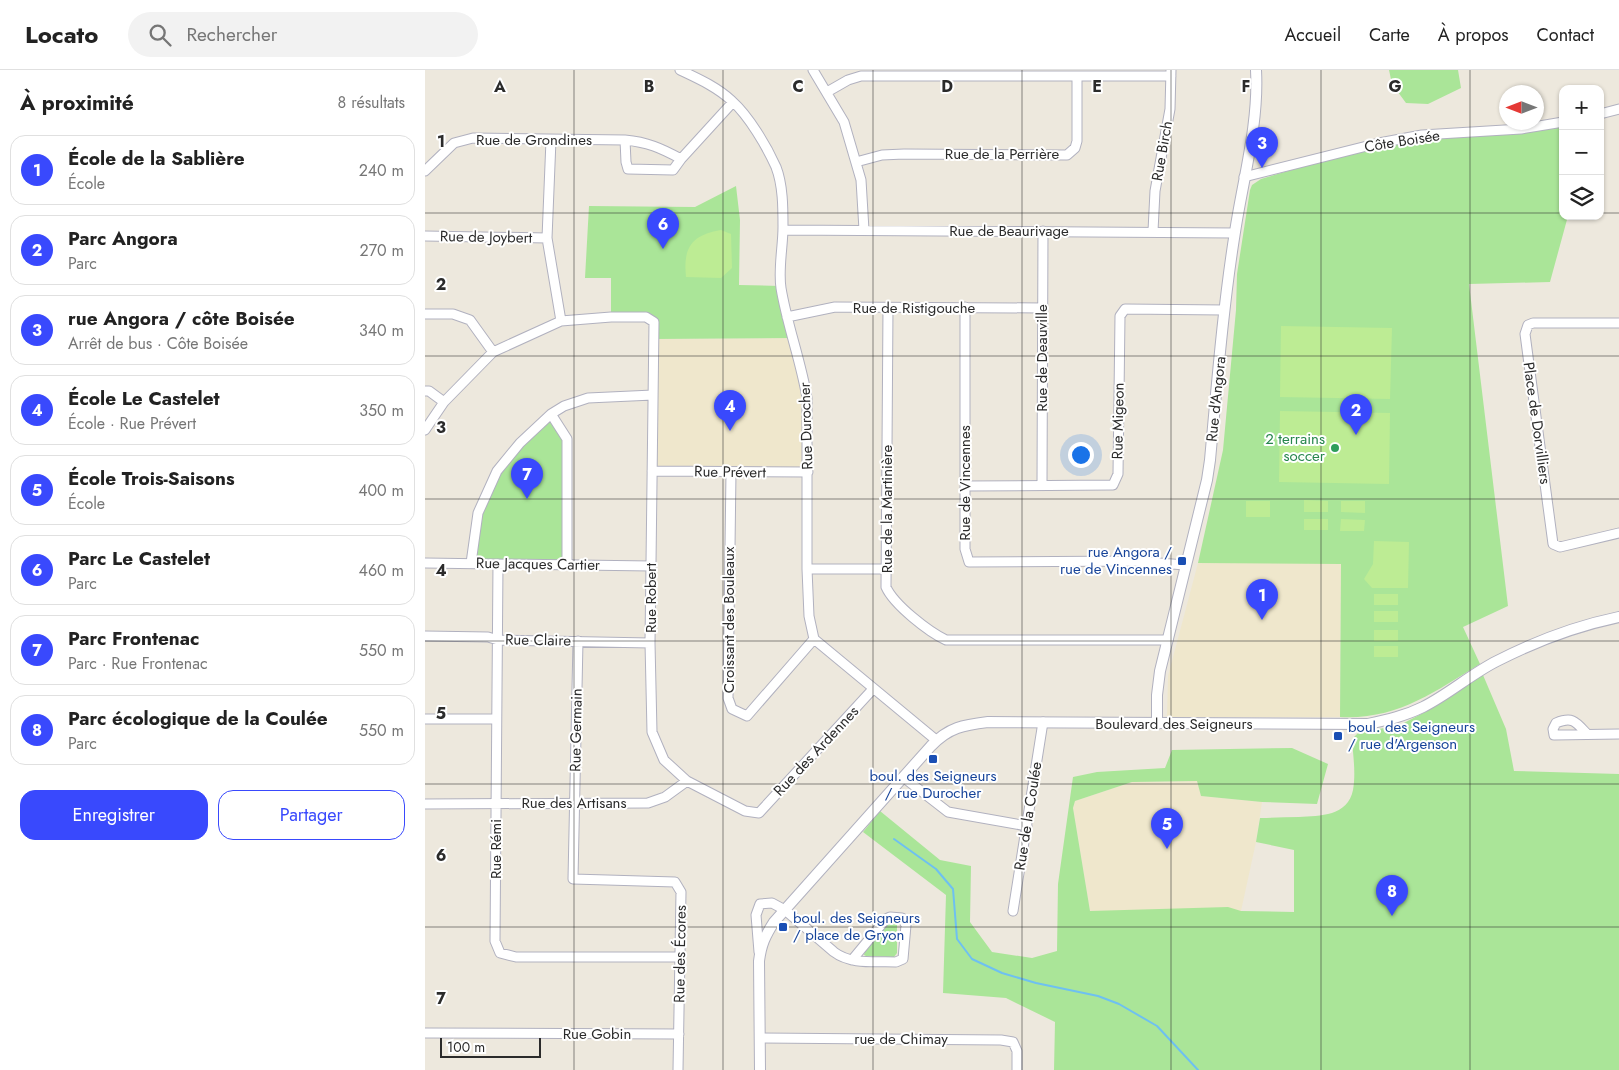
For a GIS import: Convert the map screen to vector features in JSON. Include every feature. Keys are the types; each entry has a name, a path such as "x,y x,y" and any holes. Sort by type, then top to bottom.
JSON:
{"street":[{"name":"Rue Durocher","path":"680,70 712,86 733,102 750,122 776,168 783,204 781,286 787,317 803,371 807,398 807,569 809,616 814,639"},
{"path":"813,70 844,122 861,180 864,230"},
{"name":"Rue d'Angora","path":"1157,724 1158,687 1185,566 1207,480 1224,310 1256,104 1256,70"},
{"path":"827,92 848,80 861,76 1077,77 1171,73"},
{"name":"Rue Birch","path":"1153,231 1155,191 1170,108 1171,73"},
{"name":"Rue de la Perrière","path":"856,162 882,155 904,154 1067,155 1075,148 1077,141 1077,77"},
{"path":"625,140 625,162 628,169 673,170 733,102"},
{"path":"1604,113 1619,109"},
{"name":"Côte Boisée","path":"1244,177 1379,143 1422,135 1521,129 1559,123"},
{"name":"Rue de Grondines","path":"425,170 454,143 473,138 625,140 643,142 663,149 681,160"},
{"path":"425,430 444,402 493,352 561,321 547,238 551,140"},
{"name":"Rue de Beaurivage","path":"783,230 1235,233"},
{"name":"Rue de Deauville","path":"1042,484 1043,231"},
{"name":"Rue de Joybert","path":"425,236 547,238"},
{"name":"Rue de Vincennes","path":"965,307 965,549 969,562 1133,562 1185,566"},
{"name":"Rue de Ristigouche","path":"787,317 835,308 1042,308"},
{"name":"Rue de la Martinière","path":"888,308 886,587 890,596 933,634 946,640 1168,640"},
{"name":"Rue Migeon","path":"965,486 1113,485 1118,474 1120,316 1125,309 1224,310"},
{"path":"425,314 453,314 470,320 493,352"},
{"name":"Rue Robert","path":"561,321 611,317 646,317 654,322 651,566 653,732 664,760 687,781 745,811 759,813"},
{"name":"Place de Dorvilliers","path":"1619,323 1533,323 1528,325 1525,334 1553,544 1560,547 1619,533"},
{"path":"425,391 429,391 444,402"},
{"path":"471,563 478,513 497,470 520,443 551,414 564,406 588,398 653,396"},
{"path":"551,414 567,439 567,564"},
{"name":"Rue Prévert","path":"652,471 808,472"},
{"name":"Croissant des Bouleaux","path":"731,472 728,698 732,709 747,716 814,639"},
{"name":"Rue Jacques Cartier","path":"425,563 651,566"},
{"name":"Rue Rémi","path":"498,564 495,941 500,953 516,957 679,957"},
{"path":"807,569 887,569"},
{"name":"Boulevard des Seigneurs","path":"759,961 764,937 785,910 936,740 949,731 964,725 989,722 1368,724 1391,719 1423,707 1496,662 1533,644 1590,623 1619,617"},
{"name":"Rue Claire","path":"425,636 487,637 498,640 651,642"},
{"path":"814,639 936,740"},
{"name":"Rue Germain","path":"573,879 578,641"},
{"name":"Rue des Ardennes","path":"759,813 873,689"},
{"path":"425,719 496,720"},
{"name":"Rue de la Coulée","path":"1013,911 1043,722"},
{"path":"1587,734 1619,734"},
{"path":"903,777 948,812 1027,826"},
{"name":"Rue des Artisans","path":"425,804 648,803 665,797 687,781"},
{"name":"Rue des Écores","path":"573,879 675,882 681,892 678,1070"},
{"name":"Boulevard des Seigneurs","path":"760,1070 759,961 756,915 760,904 772,903 785,910"},
{"path":"785,910 842,958 852,960 896,962 903,959 906,925 902,918 890,917 886,919 852,960"},
{"name":"Rue Gobin","path":"425,1033 679,1034"},
{"name":"rue de Chimay","path":"760,1038 1001,1040 1013,1042 1017,1051 1017,1070"}],"shaded area":[{"path":"793,338 803,371 808,472 652,471 654,339"},
{"path":"1198,563 1341,563 1340,717 1167,717 1168,676"},
{"path":"1197,781 1201,796 1262,802 1256,842 1241,911 1090,911 1073,808 1075,801 1132,782"}],"green space":[{"path":"1389,70 1458,70 1461,88 1428,104 1406,103 1392,84"},
{"path":"1559,126 1559,220 1567,220 1550,282 1469,284 1508,606 1463,627 1480,664 1431,694 1397,709 1360,717 1340,717 1341,564 1198,563 1223,450 1236,310 1237,274 1250,190 1252,185 1261,179 1363,149 1421,138 1516,130 1544,130 1544,128"},
{"path":"736,186 740,220 739,285 780,286 793,338 654,339 654,322 611,317 611,278 585,278 589,206 695,207"},
{"path":"721,230 731,234 732,268 721,278 686,277 686,258 691,245 702,235"},
{"path":"1281,326 1392,328 1390,399 1280,397"},
{"name":"2 terrains soccer","path":"1280,411 1390,413 1389,484 1279,482"},
{"path":"551,417 567,439 567,564 471,563 483,509 499,472 517,449"},
{"path":"1304,500 1328,501 1328,512 1304,512"},
{"path":"1246,501 1270,501 1270,517 1246,517"},
{"path":"1341,501 1365,501 1365,513 1341,512"},
{"path":"1304,519 1328,519 1328,530 1304,530"},
{"path":"1341,519 1365,520 1364,531 1340,531"},
{"path":"1374,541 1409,542 1408,588 1372,588 1364,579 1373,564"},
{"path":"1374,594 1398,594 1398,605 1374,605"},
{"path":"1374,611 1398,611 1398,622 1374,622"},
{"path":"1374,630 1398,630 1398,641 1374,641"},
{"path":"1374,646 1398,646 1398,657 1374,657"},
{"path":"1483,675 1506,729 1514,771 1619,774 1619,1070 1054,1070 1055,1022 1006,998 943,993 946,895 863,832 880,811 940,860 971,866 970,922 992,952 1032,958 1057,951 1058,884 1073,777 1097,772 1165,768 1172,750 1292,748 1328,764 1317,804 1262,802 1201,796 1197,781 1132,782 1075,801 1073,808 1090,911 1228,907 1241,911 1294,912 1294,850 1256,842 1260,818 1316,816 1339,810 1350,799 1353,790 1352,739 1358,733 1400,725 1425,712"},
{"path":"895,922 897,925 897,953 894,957 864,955 865,949 889,923"}],"waterway":[{"path":"894,839 936,869 953,889 957,939 972,959 1002,973 1036,983 1098,996 1119,1004 1157,1026 1198,1070"}],"place":[{"name":"rue Angora / côte Boisée","path":"1262,168"},
{"name":"Parc Le Castelet","path":"663,249"},
{"name":"École Le Castelet","path":"730,431"},
{"name":"Parc Angora","path":"1356,435"},
{"name":"2 terrains soccer","path":"1335,448"},
{"name":"Parc Frontenac","path":"527,499"},
{"name":"rue Angora / rue de Vincennes","path":"1182,561"},
{"name":"École de la Sablière","path":"1262,620"},
{"name":"boul. des Seigneurs / rue d'Argenson","path":"1338,736"},
{"name":"boul. des Seigneurs / rue Durocher","path":"933,759"},
{"name":"École Trois-Saisons","path":"1167,849"},
{"name":"Parc écologique de la Coulée","path":"1392,916"},
{"name":"boul. des Seigneurs / place de Gryon","path":"783,927"}]}
